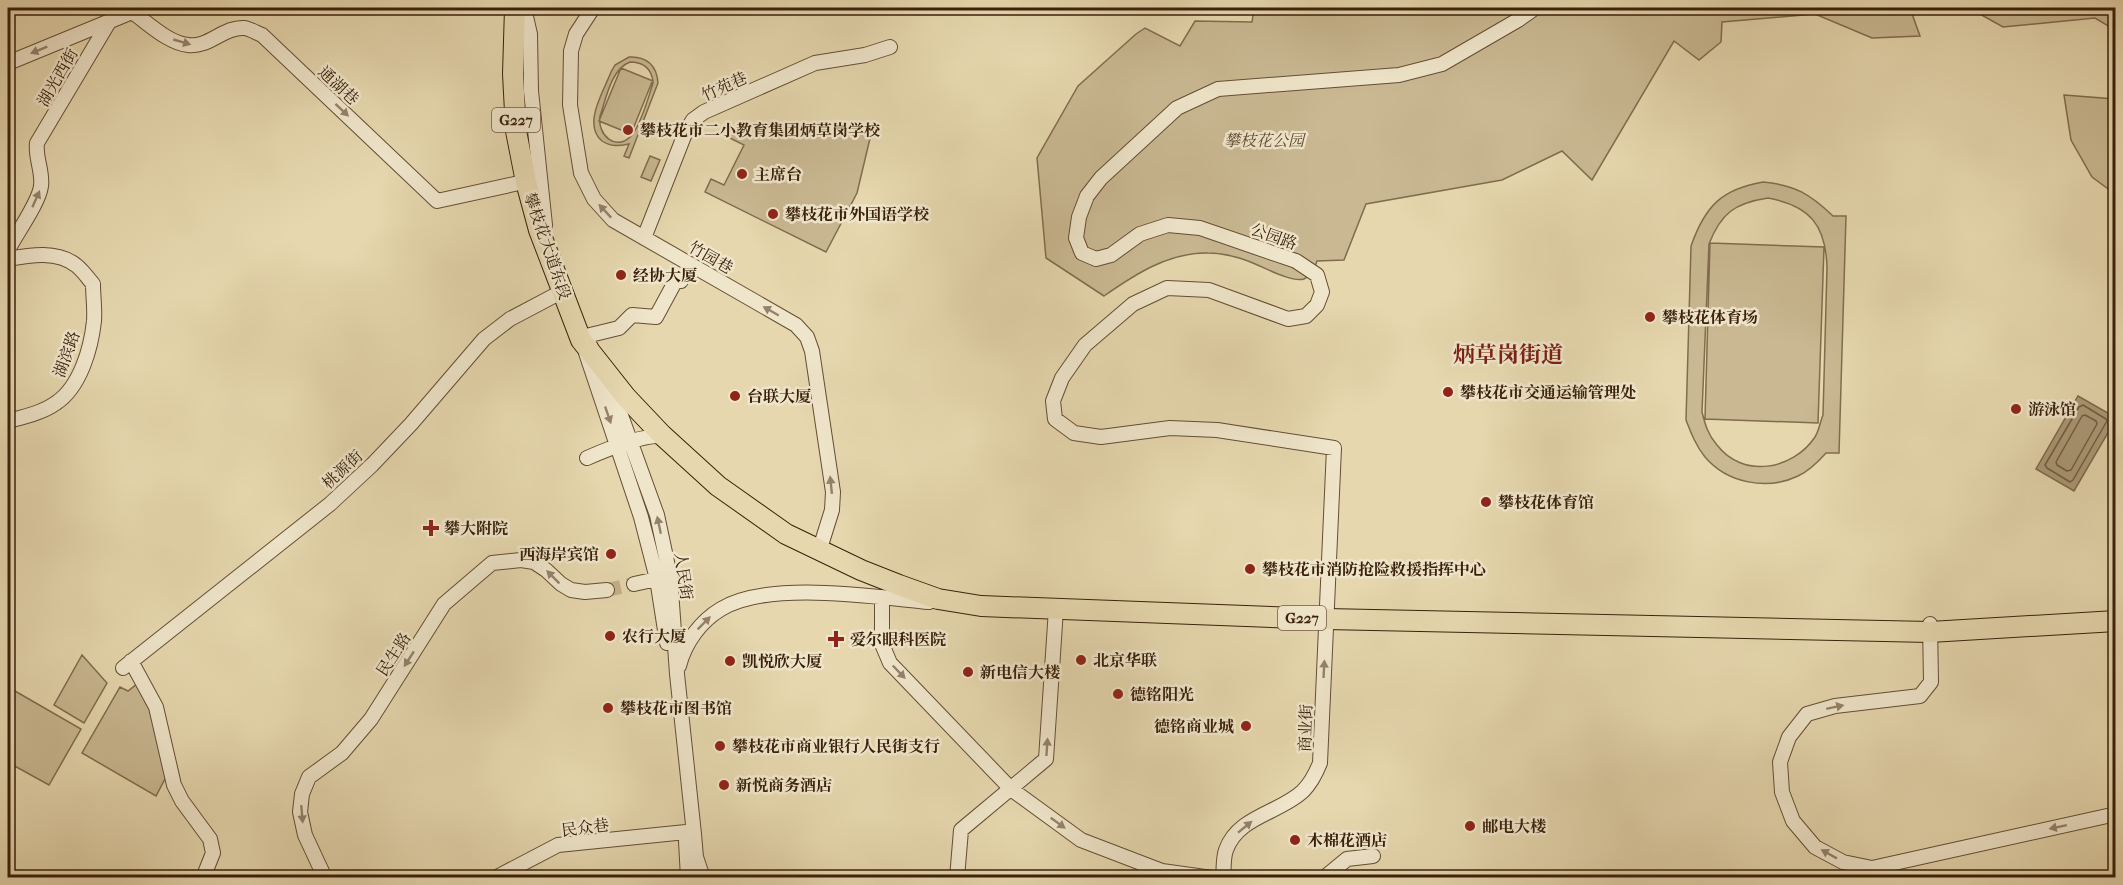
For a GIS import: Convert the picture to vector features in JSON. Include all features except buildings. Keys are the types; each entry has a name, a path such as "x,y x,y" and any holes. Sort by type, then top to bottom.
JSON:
{"highway":[{"name":"攀枝花大道东段","path":"514,8 513,74 516,131 526,182 563,291 584,338"},
{"name":"攀枝花大道东段","path":"523,8 523,131 532,180 542,228 584,338"},
{"name":"G227","path":"584,338 652,414 688,449 756,503 822,542 902,576 979,597 1327,613"},
{"name":"G227","path":"584,338 597,360 626,397 662,435 718,486 786,534 861,570 938,599 981,606 1056,609 1327,613 1930,628 2115,621"},
{"name":"G227","path":"1930,628 2115,612"}],"street":[{"name":"G227","path":"514,8 506,73 508,130 519,183 542,228"},
{"name":"竹园巷","path":"593,8 576,34 571,51 570,105 581,173 594,199 613,220 796,325 807,337 812,351 833,492 828,527 822,542"},
{"name":"公园路","path":"1327,613 1334,448 1217,430 1170,428 1101,437 1074,433 1055,419 1053,401 1062,378 1085,345 1133,304 1167,288 1209,290 1288,318 1306,315 1317,305 1322,292 1317,275 1296,261 1200,228 1168,225 1140,234 1111,255 1096,259 1082,253 1076,238 1078,217 1087,196 1101,178 1177,108 1207,94 1218,89 1399,75 1427,69 1442,64 1535,8"},
{"name":"通湖巷","path":"134,10 170,38 188,45 206,43 229,30 246,28 262,35 437,201 519,183"},
{"path":"8,63 134,10"},
{"name":"湖光西街","path":"8,250 41,186 36,152 37,143 109,22"},
{"name":"竹苑巷","path":"644,238 680,144 693,120 704,112 814,63 865,55 890,47"},
{"name":"湖滨路","path":"8,259 35,254 55,256 76,265 93,284 94,321 87,353 73,387 55,404 8,421"},
{"path":"584,338 619,328 633,315 657,317 676,280 681,281"},
{"name":"桃源街","path":"203,878 213,853 210,839 186,817 182,801 174,785 156,707 127,664 330,504 411,424 484,339 510,319 563,291"},
{"name":"人民街","path":"584,338 624,443 657,515 670,576 690,833"},
{"name":"人民街","path":"597,360 624,443 657,579 690,833"},
{"path":"586,458 624,443 662,435 688,449"},
{"name":"民生路","path":"325,878 305,835 300,812 302,794 309,777 342,753 370,719 444,604 492,563 521,560 534,562 570,590 585,592 607,590"},
{"path":"633,584 657,579"},
{"path":"677,674 686,648 696,632 710,617 723,608 742,600 782,594 823,594 981,606"},
{"path":"882,597 882,644 890,663 1011,789 1090,844 1162,871 1212,878"},
{"path":"957,878 961,830 1046,759 1056,609"},
{"name":"商业街","path":"1223,878 1226,850 1234,836 1245,825 1302,792 1313,779 1320,763 1327,613"},
{"path":"1930,628 1931,682 1920,696 1835,706 1807,714 1789,737 1780,762 1782,792 1793,821 1815,846 1844,862 1872,868 2115,814"},
{"path":"690,833 703,877"},
{"path":"688,878 690,833"},
{"path":"690,833 694,878"},
{"name":"民众巷","path":"495,878 558,845 690,833"},
{"path":"1324,878 1347,859 1373,856"}],"green space":[{"name":"攀枝花公园","path":"1254,8 1910,8 1920,36 1872,38 1815,14 1722,22 1721,42 1699,60 1674,41 1592,180 1562,151 1502,180 1366,204 1344,260 1317,261 1311,274 1304,279 1292,279 1234,257 1213,253 1194,254 1180,256 1153,266 1104,296 1046,258 1037,158 1078,86 1145,28 1180,46 1195,21 1252,22"},
{"path":"1969,8 2115,8 2115,30 2095,18 2003,27"},
{"path":"629,57 646,60 656,72 658,83 629,158 624,156 629,144 615,146 605,143 596,134 594,126 596,107 615,65","holes":["630,62 639,63 648,69 653,81 621,68","621,68 600,119 610,85","652,82 638,126 625,141 614,142 609,139 601,129 600,121 631,134"]},
{"path":"2064,95 2115,99 2115,194 2092,177 2071,140"},
{"path":"872,130 857,193 826,252 705,192 711,179 724,185 744,145 724,135"},
{"path":"650,156 660,160 651,181 641,177"},
{"path":"1763,182 1784,185 1809,196 1833,216 1846,216 1839,453 1826,453 1802,474 1786,481 1773,483 1748,482 1724,473 1714,466 1699,448 1686,420 1691,246 1709,210 1726,195 1749,185","holes":["1768,198 1795,206 1813,220 1819,229 1826,253 1823,415 1815,437 1794,457 1768,466 1754,466 1740,463 1728,456 1717,445 1709,433 1702,412 1709,244 1724,217 1738,207"]},
{"path":"1710,243 1824,247 1818,423 1705,419"},
{"path":"82,655 107,683 84,723 54,705"},
{"path":"137,684 150,707 166,777 156,796 82,753 120,687 128,691"},
{"path":"8,687 81,729 49,785 11,764 8,767"}],"water":[{"path":"2078,396 2116,419 2074,491 2036,469"}],"tunnel":[{"path":"607,590 634,584"}],"place":[{"name":"攀枝花市二小教育集团炳草岗学校","path":"628,130"},
{"name":"主席台","path":"742,174"},
{"name":"攀枝花市外国语学校","path":"773,214"},
{"name":"经协大厦","path":"621,275"},
{"name":"攀枝花体育场","path":"1650,317"},
{"name":"攀枝花市交通运输管理处","path":"1448,392"},
{"name":"台联大厦","path":"735,396"},
{"name":"游泳馆","path":"2016,409"},
{"name":"攀枝花体育馆","path":"1486,502"},
{"name":"攀大附院","path":"431,528"},
{"name":"西海岸宾馆","path":"611,554"},
{"name":"攀枝花市消防抢险救援指挥中心","path":"1250,569"},
{"name":"农行大厦","path":"610,636"},
{"name":"爱尔眼科医院","path":"836,639"},
{"name":"北京华联","path":"1081,660"},
{"name":"凯悦欣大厦","path":"730,661"},
{"name":"新电信大楼","path":"968,672"},
{"name":"德铭阳光","path":"1118,694"},
{"name":"攀枝花市图书馆","path":"608,708"},
{"name":"德铭商业城","path":"1246,726"},
{"name":"攀枝花市商业银行人民街支行","path":"720,746"},
{"name":"新悦商务酒店","path":"724,785"},
{"name":"邮电大楼","path":"1470,826"},
{"name":"木棉花酒店","path":"1295,840"}],"district":[{"name":"炳草岗街道","path":"1508,354"}]}
